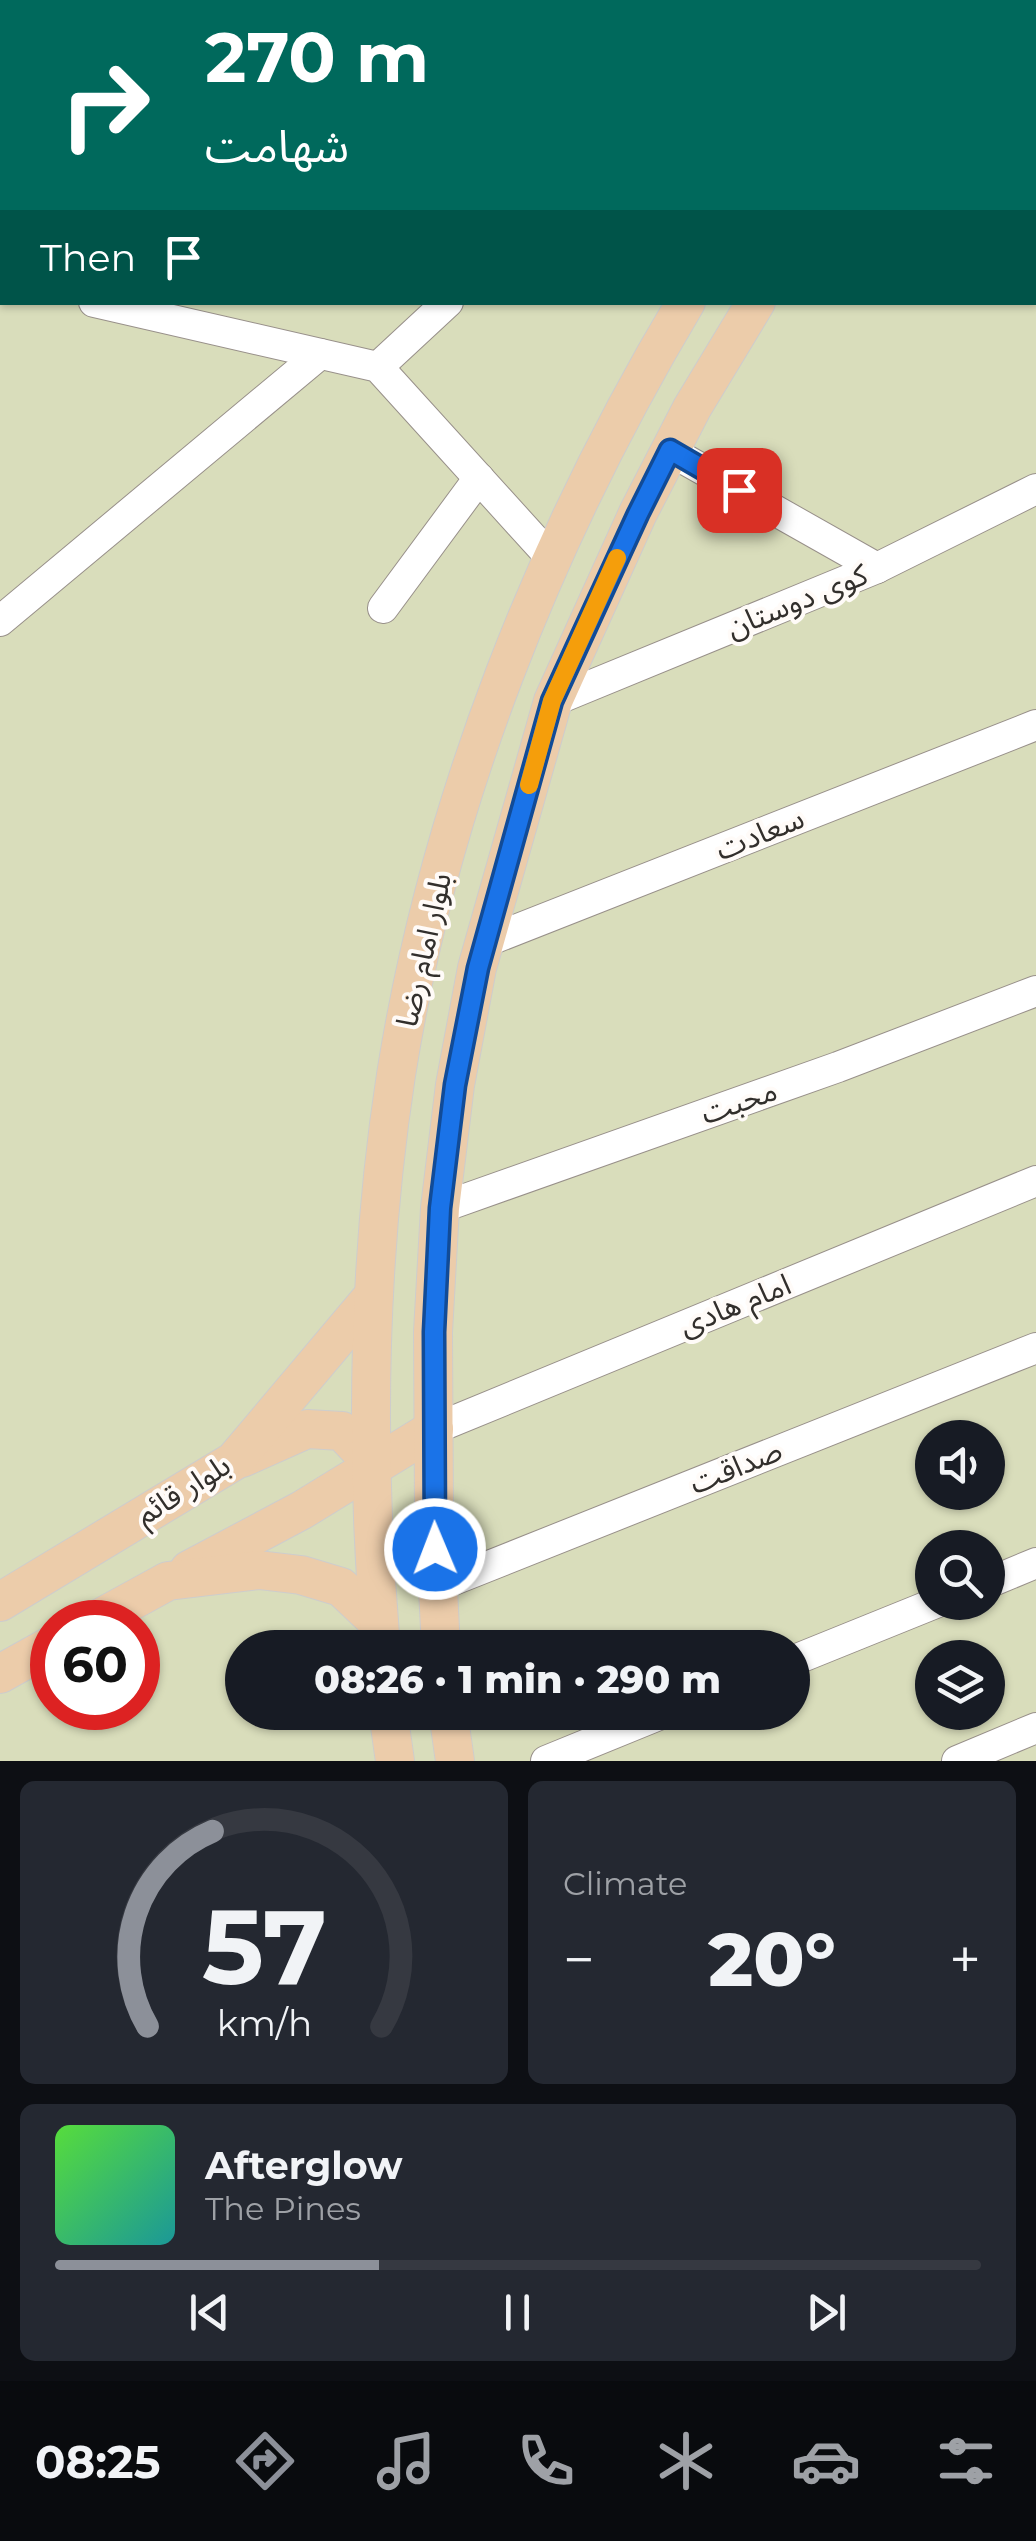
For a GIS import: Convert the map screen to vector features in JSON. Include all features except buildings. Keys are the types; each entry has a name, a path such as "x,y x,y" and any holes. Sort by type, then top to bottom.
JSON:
{"main road":[{"name":"بلوار امام رضا","path":"380,1630 374,1295 396,1076 419,955 467,784 520,634 584,488 640,379 684,305"},
{"name":"بلوار امام رضا","path":"440,1630 434,1332 440,1208 455,1085 485,942 552,701 670,450 754,305"},
{"name":"بلوار قائم","path":"0,1602 234,1462 374,1295"},
{"path":"234,1462 307,1429 342,1431 374,1465"},
{"path":"133,1600 302,1510 434,1429"},
{"path":"168,1581 259,1570 301,1575 341,1588 375,1630"},
{"path":"0,1674 30,1657"},
{"path":"391,1730 395,1761"},
{"path":"451,1730 455,1761"}],"street":[{"path":"107,305 378,367 552,560"},
{"path":"378,367 445,305"},
{"path":"0,621 320,354"},
{"path":"670,450 877,568"},
{"path":"383,608 479,478"},
{"name":"کوی دوستان","path":"552,701 877,568 1036,490"},
{"name":"سعادت","path":"485,942 1036,725"},
{"name":"محبت","path":"440,1208 838,1067 1036,991"},
{"name":"امام هادی","path":"434,1429 1036,1182"},
{"name":"صداقت","path":"436,1587 1036,1348"},
{"path":"1005,1575 1036,1563"},
{"path":"810,1655 915,1611"},
{"path":"957,1761 1036,1728"},
{"path":"546,1761 622,1730"}],"green space":[{"path":"0,305 1036,305 1036,1761 0,1761"}],"slow traffic":[{"path":"529,785 552,701 617,558"}],"route":[{"path":"435,1549 434,1332 440,1208 455,1085 478,968 552,701 670,450 739,490"}]}
